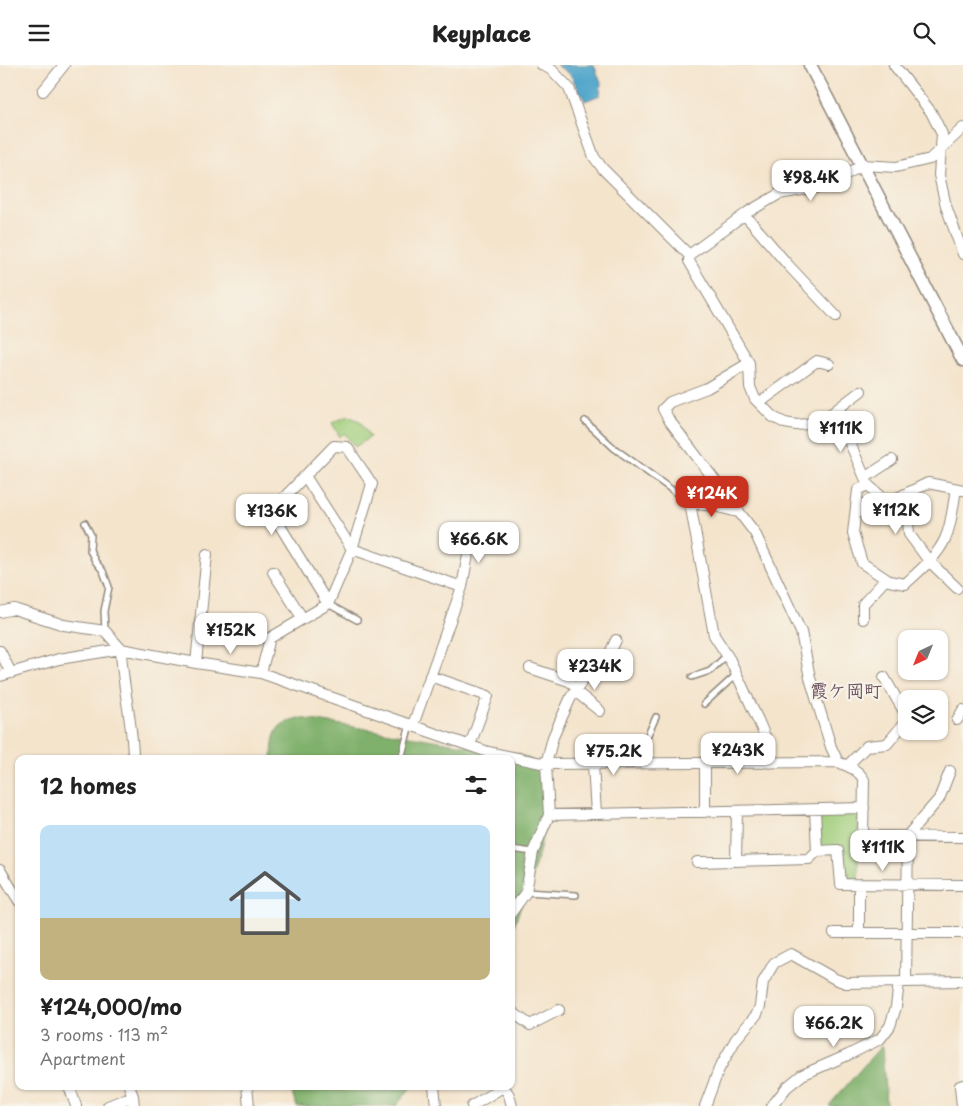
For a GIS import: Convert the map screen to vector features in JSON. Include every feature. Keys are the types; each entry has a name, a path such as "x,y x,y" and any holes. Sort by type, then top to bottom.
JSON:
{"street":[{"path":"43,91 64,65"},
{"path":"542,65 552,70 569,88 594,157 689,255 689,261 749,363 750,387 755,399 773,417 785,423 796,425 819,423 838,430 850,443 867,481 883,498 895,499 928,483 959,489 945,540 930,561 905,583 889,581 862,563 853,533 858,490 867,481 892,460"},
{"path":"810,65 963,360"},
{"path":"895,66 931,112 942,134 939,175 946,206 963,254"},
{"path":"689,255 745,215 779,194 824,187 863,165 896,167 930,159 963,128"},
{"path":"745,215 788,265 836,315"},
{"path":"759,403 817,361 829,364"},
{"path":"749,363 707,388 670,402 663,409 669,420 755,533 801,632 810,678 831,747 843,764"},
{"path":"819,423 861,391"},
{"path":"261,673 270,638 328,605 352,549 372,484 347,447 334,446 272,511 328,605"},
{"path":"305,475 352,549 462,587"},
{"path":"906,494 909,534 930,561 957,588"},
{"path":"738,512 690,503 714,635 737,674 770,748 770,763"},
{"path":"412,724 462,587 469,549 477,544 500,547"},
{"path":"196,663 208,554"},
{"path":"273,571 303,619"},
{"path":"864,619 863,604 886,579"},
{"path":"0,612 14,609 64,625 105,631 121,649 122,671 132,727 133,755"},
{"path":"515,907 526,892 533,852 548,815 546,764 553,737 576,689 583,679 609,655 616,639"},
{"path":"0,676 59,659 121,649 261,673 488,752 502,755"},
{"path":"0,651 11,673"},
{"path":"530,668 569,681 600,711"},
{"path":"430,676 488,696 470,745"},
{"path":"884,677 898,701"},
{"path":"957,719 963,710"},
{"path":"843,764 867,746 887,744 898,731"},
{"path":"515,758 546,764 843,764 855,769 864,780 863,836 963,837"},
{"path":"593,763 596,814"},
{"path":"705,763 705,812"},
{"path":"772,1106 787,1087 802,1075 880,1039 890,1026 902,982 906,933 908,835 939,799 950,771"},
{"path":"548,815 864,808"},
{"path":"815,810 817,851"},
{"path":"736,861 737,811"},
{"path":"697,862 809,859 817,851 838,850 841,884 963,885"},
{"path":"0,870 15,894"},
{"path":"859,885 859,933"},
{"path":"834,933 963,933"},
{"path":"705,1106 719,1069 736,1039 757,1014 763,982 774,963 791,954 835,979 846,983 963,981"},
{"path":"515,1014 530,1025 559,1010"},
{"path":"962,1106 960,1087 963,1085"},
{"path":"70,1090 76,1106"},
{"path":"247,1090 249,1106"},
{"path":"434,1090 436,1106"},
{"path":"472,1106 498,1090"},
{"path":"505,1090 509,1095 512,1106"},
{"path":"108,1106 132,1096"}],"lane":[{"path":"586,421 614,448 690,503"},
{"path":"85,523 91,535 90,550 95,561 103,571 109,587 104,611 105,631"},
{"path":"328,605 357,620"},
{"path":"692,677 710,671 726,656"},
{"path":"704,704 737,674"},
{"path":"635,763 656,717"},
{"path":"401,755 412,724"},
{"path":"515,850 533,852"},
{"path":"526,892 576,895"}],"green space":[{"path":"348,416 360,421 370,437 355,447 344,433 340,437 332,423"},
{"path":"299,718 519,754 535,762 541,771 544,782 545,826 537,860 515,923 515,755 272,755 276,732 279,727 290,720"},
{"path":"852,812 858,816 858,879 845,880 840,848 820,848 819,817 823,813"},
{"path":"882,1045 886,1106 829,1106 831,1103"},
{"path":"291,1090 409,1090 396,1106 297,1106"}],"water":[{"path":"556,65 594,65 601,83 600,95 585,101 570,74"}],"district":[{"name":"霞ケ岡町","path":"846,689"}]}
